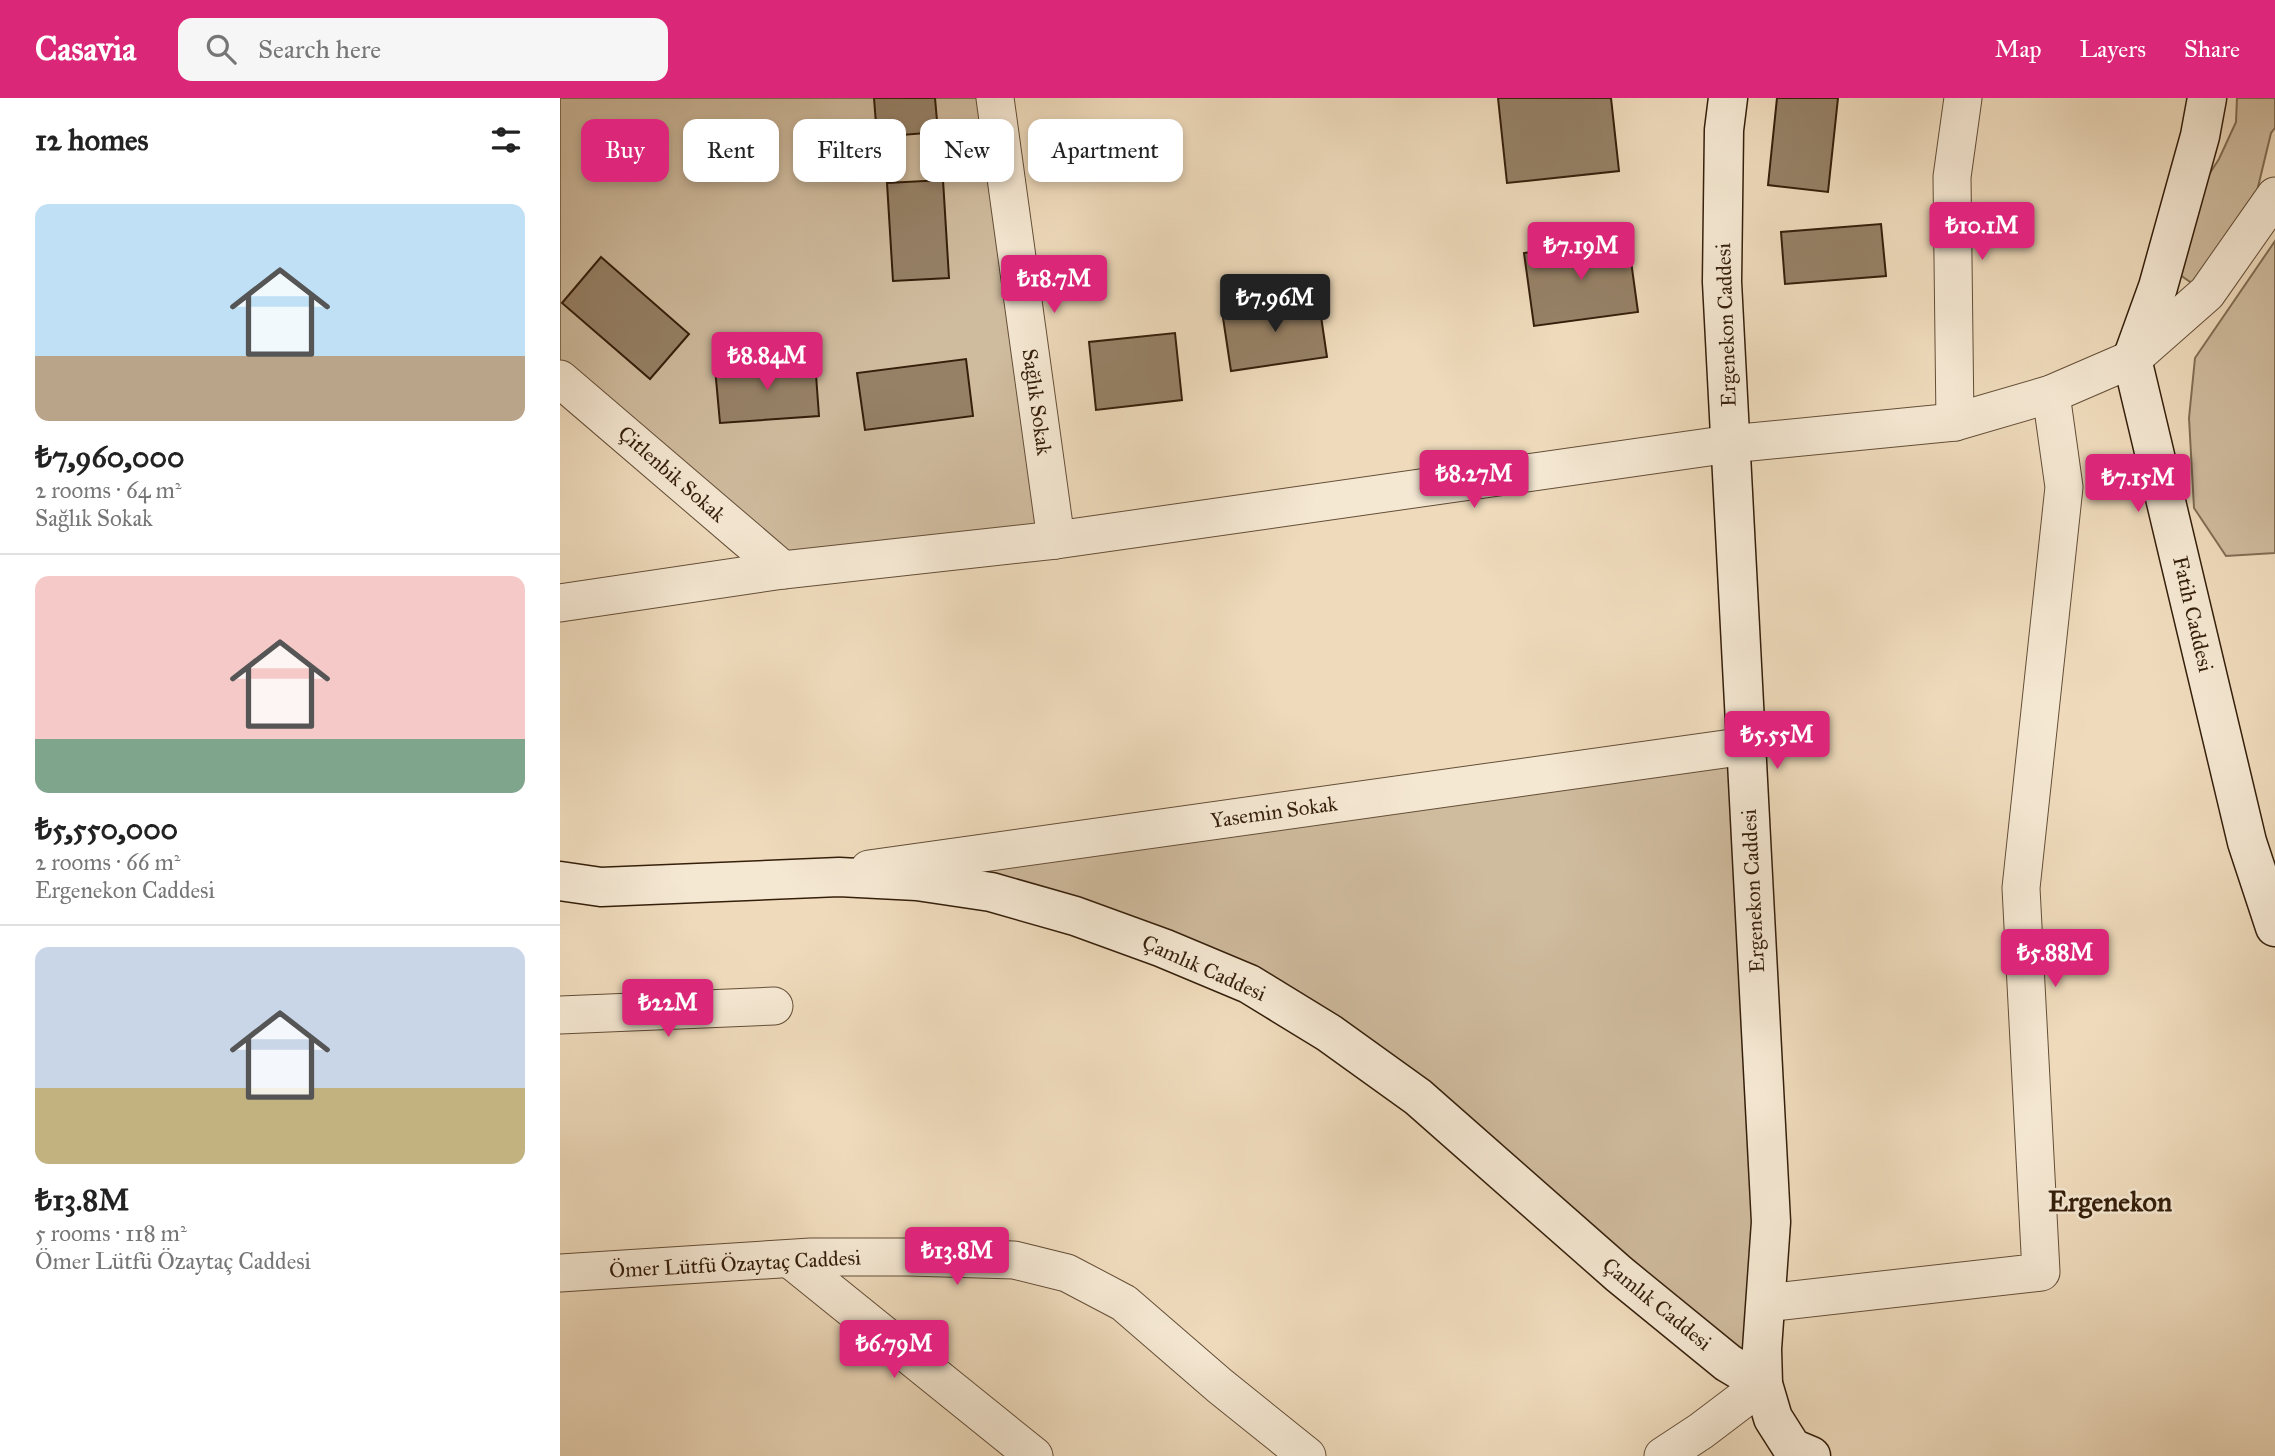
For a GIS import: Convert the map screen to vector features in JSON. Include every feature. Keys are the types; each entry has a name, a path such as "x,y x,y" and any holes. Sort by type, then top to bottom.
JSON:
{"street":[{"name":"Sağlık Sokak","path":"995,98 1056,540"},
{"name":"Ergenekon Caddesi","path":"1728,98 1724,130 1722,282 1770,1222 1762,1349 1763,1384 1773,1418 1792,1448 1811,1456"},
{"path":"1955,422 1952,177 1964,98"},
{"path":"2132,359 2158,287 2200,136 2207,98"},
{"path":"560,603 783,570 1056,540 1730,444 1955,422 2051,394 2132,359 2207,293 2275,196"},
{"name":"Fatih Caddesi","path":"2132,359 2247,842 2275,927"},
{"name":"Çitlenbik Sokak","path":"560,379 783,570"},
{"path":"1766,1303 2040,1272 2021,888 2064,487 2051,394"},
{"name":"Yasemin Sokak","path":"803,878 1746,746"},
{"name":"Çamlık Caddesi","path":"560,881 601,887 839,877 917,881 990,892 1074,916 1163,948 1250,984 1329,1033 1418,1097 1619,1274 1728,1363 1763,1384"},
{"path":"560,1015 774,1006"},
{"name":"Ömer Lütfü Özaytaç Caddesi","path":"560,1273 790,1259 909,1257 1014,1260 1068,1273 1124,1303 1307,1456"},
{"path":"790,1259 1034,1456"},
{"path":"1663,1456 1763,1384"}],"shaded area":[{"path":"560,98 995,98 998,119 920,119 920,182 1007,182 1056,540 783,570 560,379"},
{"path":"2237,98 2275,98 2275,128 2271,133 2252,212 2211,296 2180,275 2186,210 2219,159 2236,122"},
{"path":"2275,241 2275,553 2226,556 2194,508 2189,418 2195,358"},
{"path":"1746,746 1763,1384 1249,984 917,881"}],"building":[{"path":"874,98 935,98 937,119 920,119 920,133 906,135 906,119 876,119"},
{"path":"1498,98 1611,98 1619,171 1507,183"},
{"path":"1777,98 1838,98 1828,192 1768,185"},
{"path":"943,182 949,278 893,281 887,183"},
{"path":"1881,224 1886,276 1785,284 1781,232"},
{"path":"1628,239 1638,312 1534,326 1524,253"},
{"path":"601,257 689,334 650,379 562,303"},
{"path":"1318,296 1327,357 1231,371 1222,311"},
{"path":"1175,333 1182,400 1096,410 1089,342"},
{"path":"966,359 973,416 865,430 857,373"},
{"path":"815,361 819,416 720,423 715,368"}],"district":[{"name":"Ergenekon","path":"2110,1201"}]}
